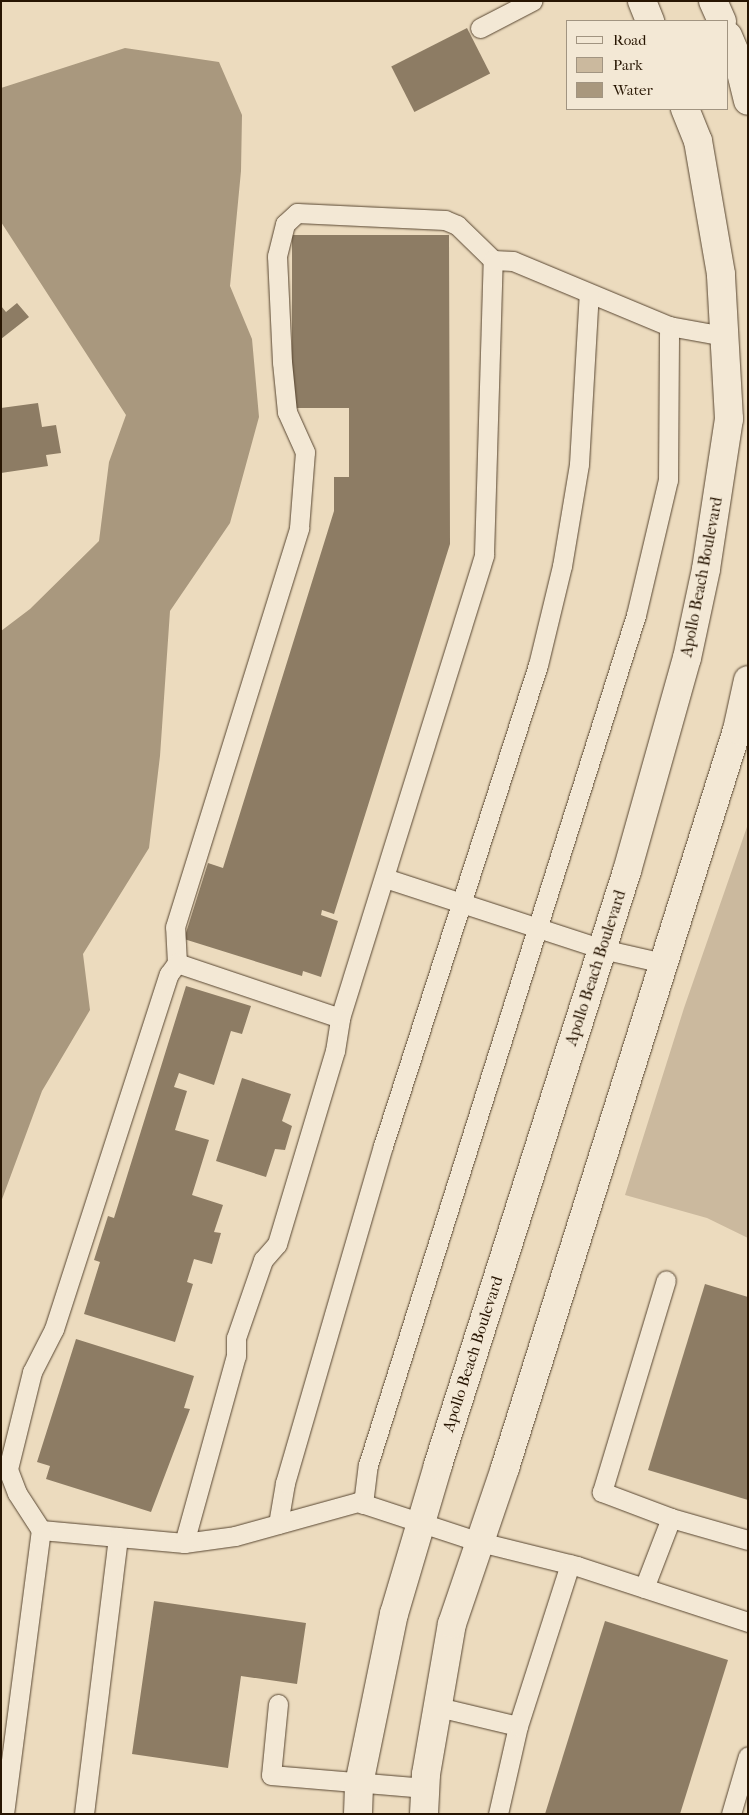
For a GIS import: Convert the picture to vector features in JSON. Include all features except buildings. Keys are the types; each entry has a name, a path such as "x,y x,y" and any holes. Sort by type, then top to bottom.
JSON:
{"main road":[{"path":"642,1 650,20"},
{"path":"713,1 722,20"},
{"path":"729,38 738,60 748,101"},
{"name":"Apollo Beach Boulevard","path":"358,1814 359,1784 394,1614 602,949 687,658 706,569 729,418 721,274 698,141 685,110"},
{"path":"424,1801 452,1624 480,1542 737,730 748,680"}],"lane":[{"path":"480,28 532,1"},
{"path":"4,1814 41,1530 17,1493 8,1469 32,1372 54,1329 169,974 177,962 175,927 299,528 305,452 287,412 282,362 277,256 285,224 297,213 445,220 457,226 493,260 513,261 669,326 724,336"},
{"path":"184,1543 236,1356 236,1338 263,1260 277,1244 336,1051 340,1018 484,555 493,260"},
{"path":"278,1524 285,1484 349,1259 538,665 562,566 579,464 589,293"},
{"path":"363,1504 371,1456 636,615 668,480 669,326"},
{"path":"385,878 602,949 663,963"},
{"path":"177,962 340,1018"},
{"path":"666,1280 602,1492 671,1518 748,1540"},
{"path":"41,1530 184,1543 235,1536 358,1502 480,1542 570,1564 748,1622"},
{"path":"644,1588 671,1518"},
{"path":"84,1814 118,1537"},
{"path":"498,1814 518,1726 570,1564"},
{"path":"278,1704 271,1775 359,1784 424,1801"},
{"path":"438,1707 518,1726"},
{"path":"731,1814 748,1756"}],"green space":[{"path":"748,824 748,1238 707,1218 625,1195 684,1008"}],"water":[{"path":"125,48 219,62 242,115 241,171 230,286 252,339 259,417 230,523 170,611 160,756 149,848 83,954 90,1010 42,1091 1,1202 1,631 30,609 99,541 109,462 126,415 1,222 1,88"}]}
